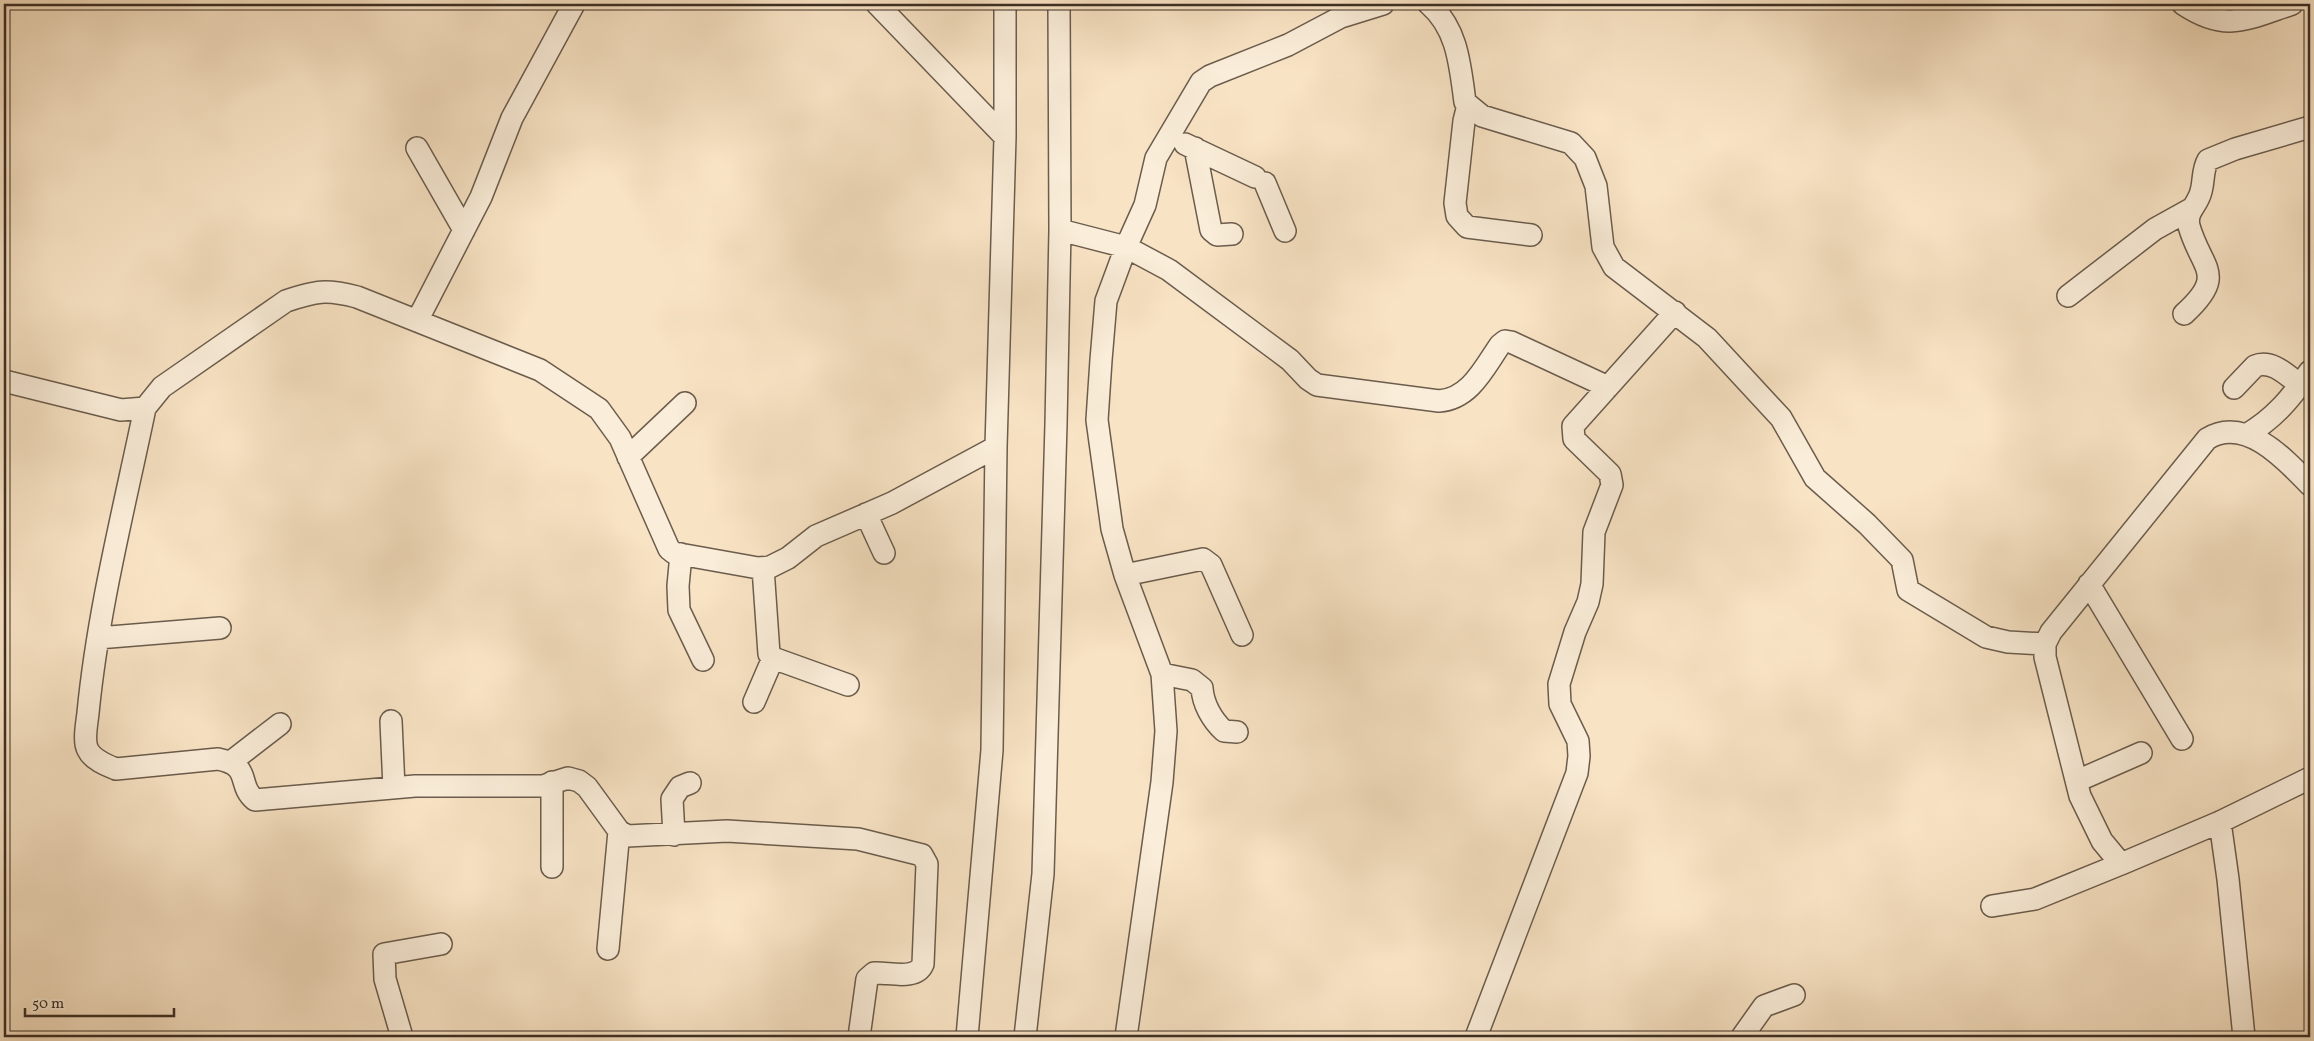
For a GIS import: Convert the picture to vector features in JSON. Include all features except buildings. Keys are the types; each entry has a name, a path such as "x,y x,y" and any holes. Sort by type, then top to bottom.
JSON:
{"street":[{"path":"418,321 492,170 512,118 574,4"},
{"path":"877,4 1005,137"},
{"path":"967,1037 992,750 996,447 1005,137 1004,4"},
{"path":"1025,1037 1043,874 1060,230 1060,4"},
{"path":"1126,1037 1162,782 1166,730 1162,674 1125,575 1112,529 1097,420 1106,301 1126,247 1145,205 1156,158 1201,82 1210,76 1288,45 1342,17 1383,4"},
{"path":"1429,4 1449,26 1456,44 1468,105 1464,121 1455,203 1457,216 1467,227 1531,236"},
{"path":"2182,4 2199,15 2220,22 2241,21 2292,4"},
{"path":"1468,105 1482,116 1571,143 1586,158 1596,186 1603,247 1607,258 1614,267 1639,288 1675,312 1707,338 1780,418 1815,478 1898,554 1902,560 1908,590 1986,637 2008,642 2045,644"},
{"path":"2068,296 2155,229 2191,209 2199,198 2203,185 2203,173 2208,160 2235,148 2310,127"},
{"path":"1168,136 1260,180 1285,231"},
{"path":"417,148 464,230"},
{"path":"1195,148 1211,230 1217,235 1232,234"},
{"path":"2184,314 2202,295 2209,280 2209,271 2189,224 2191,209"},
{"path":"1060,230 1126,247 1169,270 1290,360 1308,379 1317,385 1439,402 1449,400 1459,396 1475,382 1500,345 1504,342 1511,342 1608,387"},
{"path":"859,1037 867,980 874,973 913,974 921,969 923,964 927,864 924,858 858,838 727,831 638,837 627,836 619,831 588,787 579,781 568,778 543,786 415,786 255,800 250,795 239,767 232,761 218,759 116,770 101,763 90,754 87,749 86,732 98,638 145,408 162,387 212,350 286,301 308,294 334,291 358,297 540,370 599,409 620,438 669,549 674,553 762,568 770,567 788,558 816,536 892,503 996,447"},
{"path":"1476,1037 1577,773 1578,741 1560,704 1560,684 1575,632 1588,602 1592,584 1594,532 1612,485 1610,474 1574,439 1572,432 1577,420 1675,312"},
{"path":"2234,388 2255,366 2260,364 2274,366 2305,378 2266,423 2246,435"},
{"path":"4,381 121,410 145,408"},
{"path":"628,457 685,403"},
{"path":"2121,864 2102,841 2080,796 2048,674 2045,644 2051,632 2089,584 2207,439 2216,433 2246,435 2281,454 2310,485"},
{"path":"866,514 884,553"},
{"path":"681,554 678,586 679,610 703,660"},
{"path":"1125,575 1203,559 1211,565 1242,635"},
{"path":"762,568 769,654 773,658 848,686"},
{"path":"2089,584 2182,739"},
{"path":"98,638 220,628"},
{"path":"754,702 773,658"},
{"path":"1162,674 1192,680 1202,688 1203,700 1216,723 1224,731 1237,732"},
{"path":"391,721 394,788"},
{"path":"232,761 280,724"},
{"path":"2076,781 2141,753"},
{"path":"1992,906 2035,899 2220,822 2310,778"},
{"path":"552,782 552,867"},
{"path":"674,834 672,799 680,787 690,783"},
{"path":"2220,822 2228,880 2244,1037"},
{"path":"608,949 619,831"},
{"path":"402,1037 385,979 384,954 441,944"},
{"path":"1742,1037 1764,1006 1794,996"}]}
